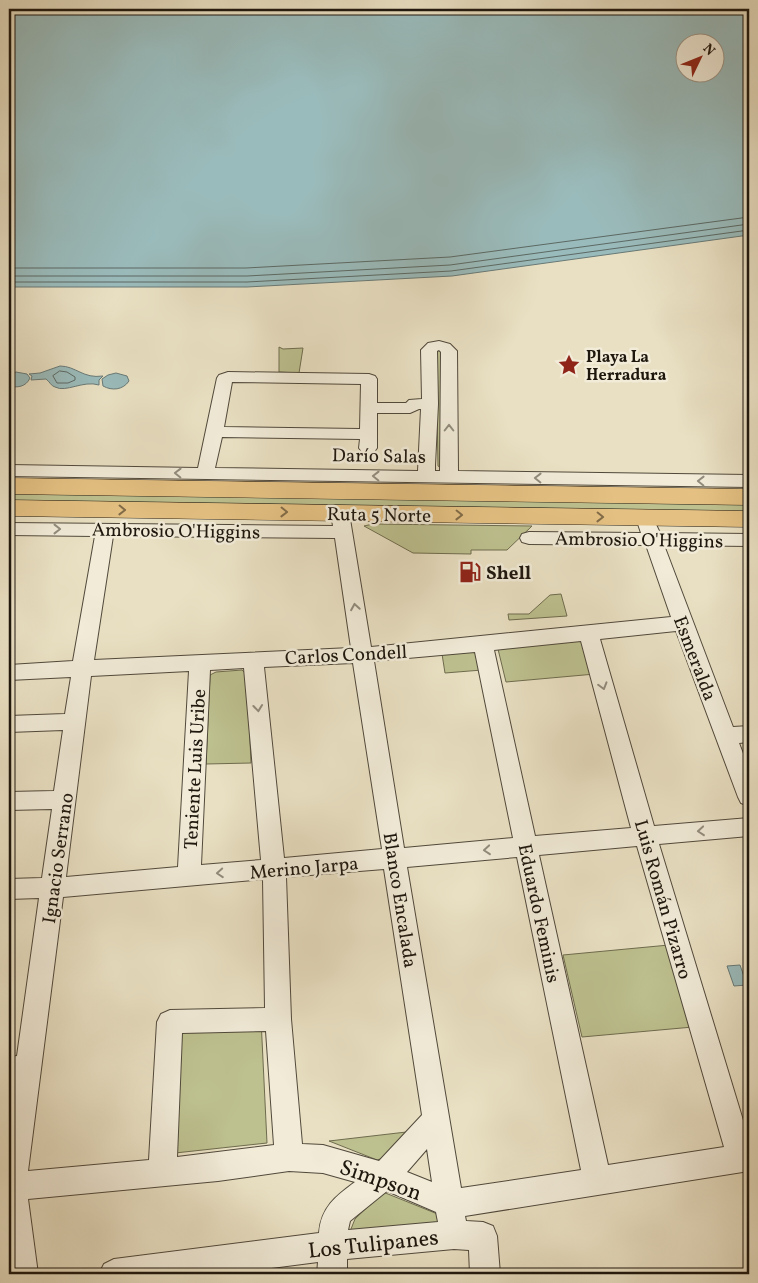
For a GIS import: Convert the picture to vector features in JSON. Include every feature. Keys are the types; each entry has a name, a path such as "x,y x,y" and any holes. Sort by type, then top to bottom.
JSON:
{"highway":[{"name":"Ruta 5 Norte","path":"9,486 749,497"},
{"name":"Ruta 5 Norte","path":"9,508 341,522 649,528 749,519"}],"street":[{"path":"427,477 423,404 429,350 431,347 442,346 449,351 449,477"},
{"path":"204,474 215,432 225,378 228,376 369,379 368,441 215,432"},
{"path":"368,403 410,408 423,404"},
{"name":"Darío Salas","path":"9,471 749,482"},
{"name":"Ambrosio O'Higgins","path":"9,529 105,530 341,522"},
{"name":"Blanco Encalada","path":"341,522 454,1235"},
{"name":"Ambrosio O'Higgins","path":"529,538 649,528 749,540"},
{"name":"Esmeralda","path":"649,528 749,797"},
{"name":"Ignacio Serrano","path":"23,1274 10,1186 19,1068 53,889 82,669 105,530"},
{"name":"Carlos Condell","path":"9,672 362,655 683,623"},
{"name":"Luis Román Pizarro","path":"590,639 645,836 745,1158"},
{"name":"Eduardo Feminis","path":"483,644 597,1181"},
{"path":"253,659 274,870 278,1019 289,1157"},
{"name":"Teniente Luis Uribe","path":"189,876 200,662"},
{"path":"9,724 75,722"},
{"path":"726,736 749,734"},
{"path":"9,801 65,800"},
{"name":"Merino Jarpa","path":"9,889 53,889 749,827"},
{"path":"162,1172 170,1022 278,1019"},
{"path":"332,1260 334,1225 340,1211 384,1176 435,1120"},
{"name":"Simpson","path":"10,1186 218,1167 289,1157 323,1159 384,1176 450,1204"},
{"path":"450,1204 745,1158"},
{"name":"Los Tulipanes","path":"114,1274 332,1260 454,1235 483,1236 485,1274"}],"green space":[{"path":"279,347 283,349 303,348 299,373 279,372"},
{"path":"442,348 441,468 438,466 436,350"},
{"path":"9,491 749,502 749,514 9,502"},
{"path":"373,524 532,526 507,550 471,550 471,554 413,553 364,526"},
{"path":"561,594 567,616 509,620 508,614 529,614 550,595"},
{"path":"583,637 595,674 506,682 497,645"},
{"path":"478,651 482,670 445,673 442,654"},
{"path":"242,670 247,675 251,763 206,764 210,675 216,672"},
{"path":"669,945 693,1027 582,1037 563,955"},
{"path":"261,1019 267,1143 166,1154 173,1025"},
{"path":"415,1131 387,1157 377,1160 329,1141"},
{"path":"383,1192 440,1215 444,1226 347,1239 355,1219"}],"water":[{"path":"9,9 749,9 749,235 452,276 247,287 9,287"},
{"path":"60,366 71,368 90,376 103,376 99,380 99,385 87,384 64,389 54,386 46,379 31,380 32,376 29,374 40,373"},
{"path":"16,372 27,374 30,378 21,386 9,386 9,375"},
{"path":"116,373 127,376 129,381 127,384 117,389 103,386 102,379"},
{"path":"740,965 747,985 734,986 727,966"}],"place":[{"name":"Playa La Herradura","path":"569,365"},
{"name":"Shell","path":"470,572"}]}
